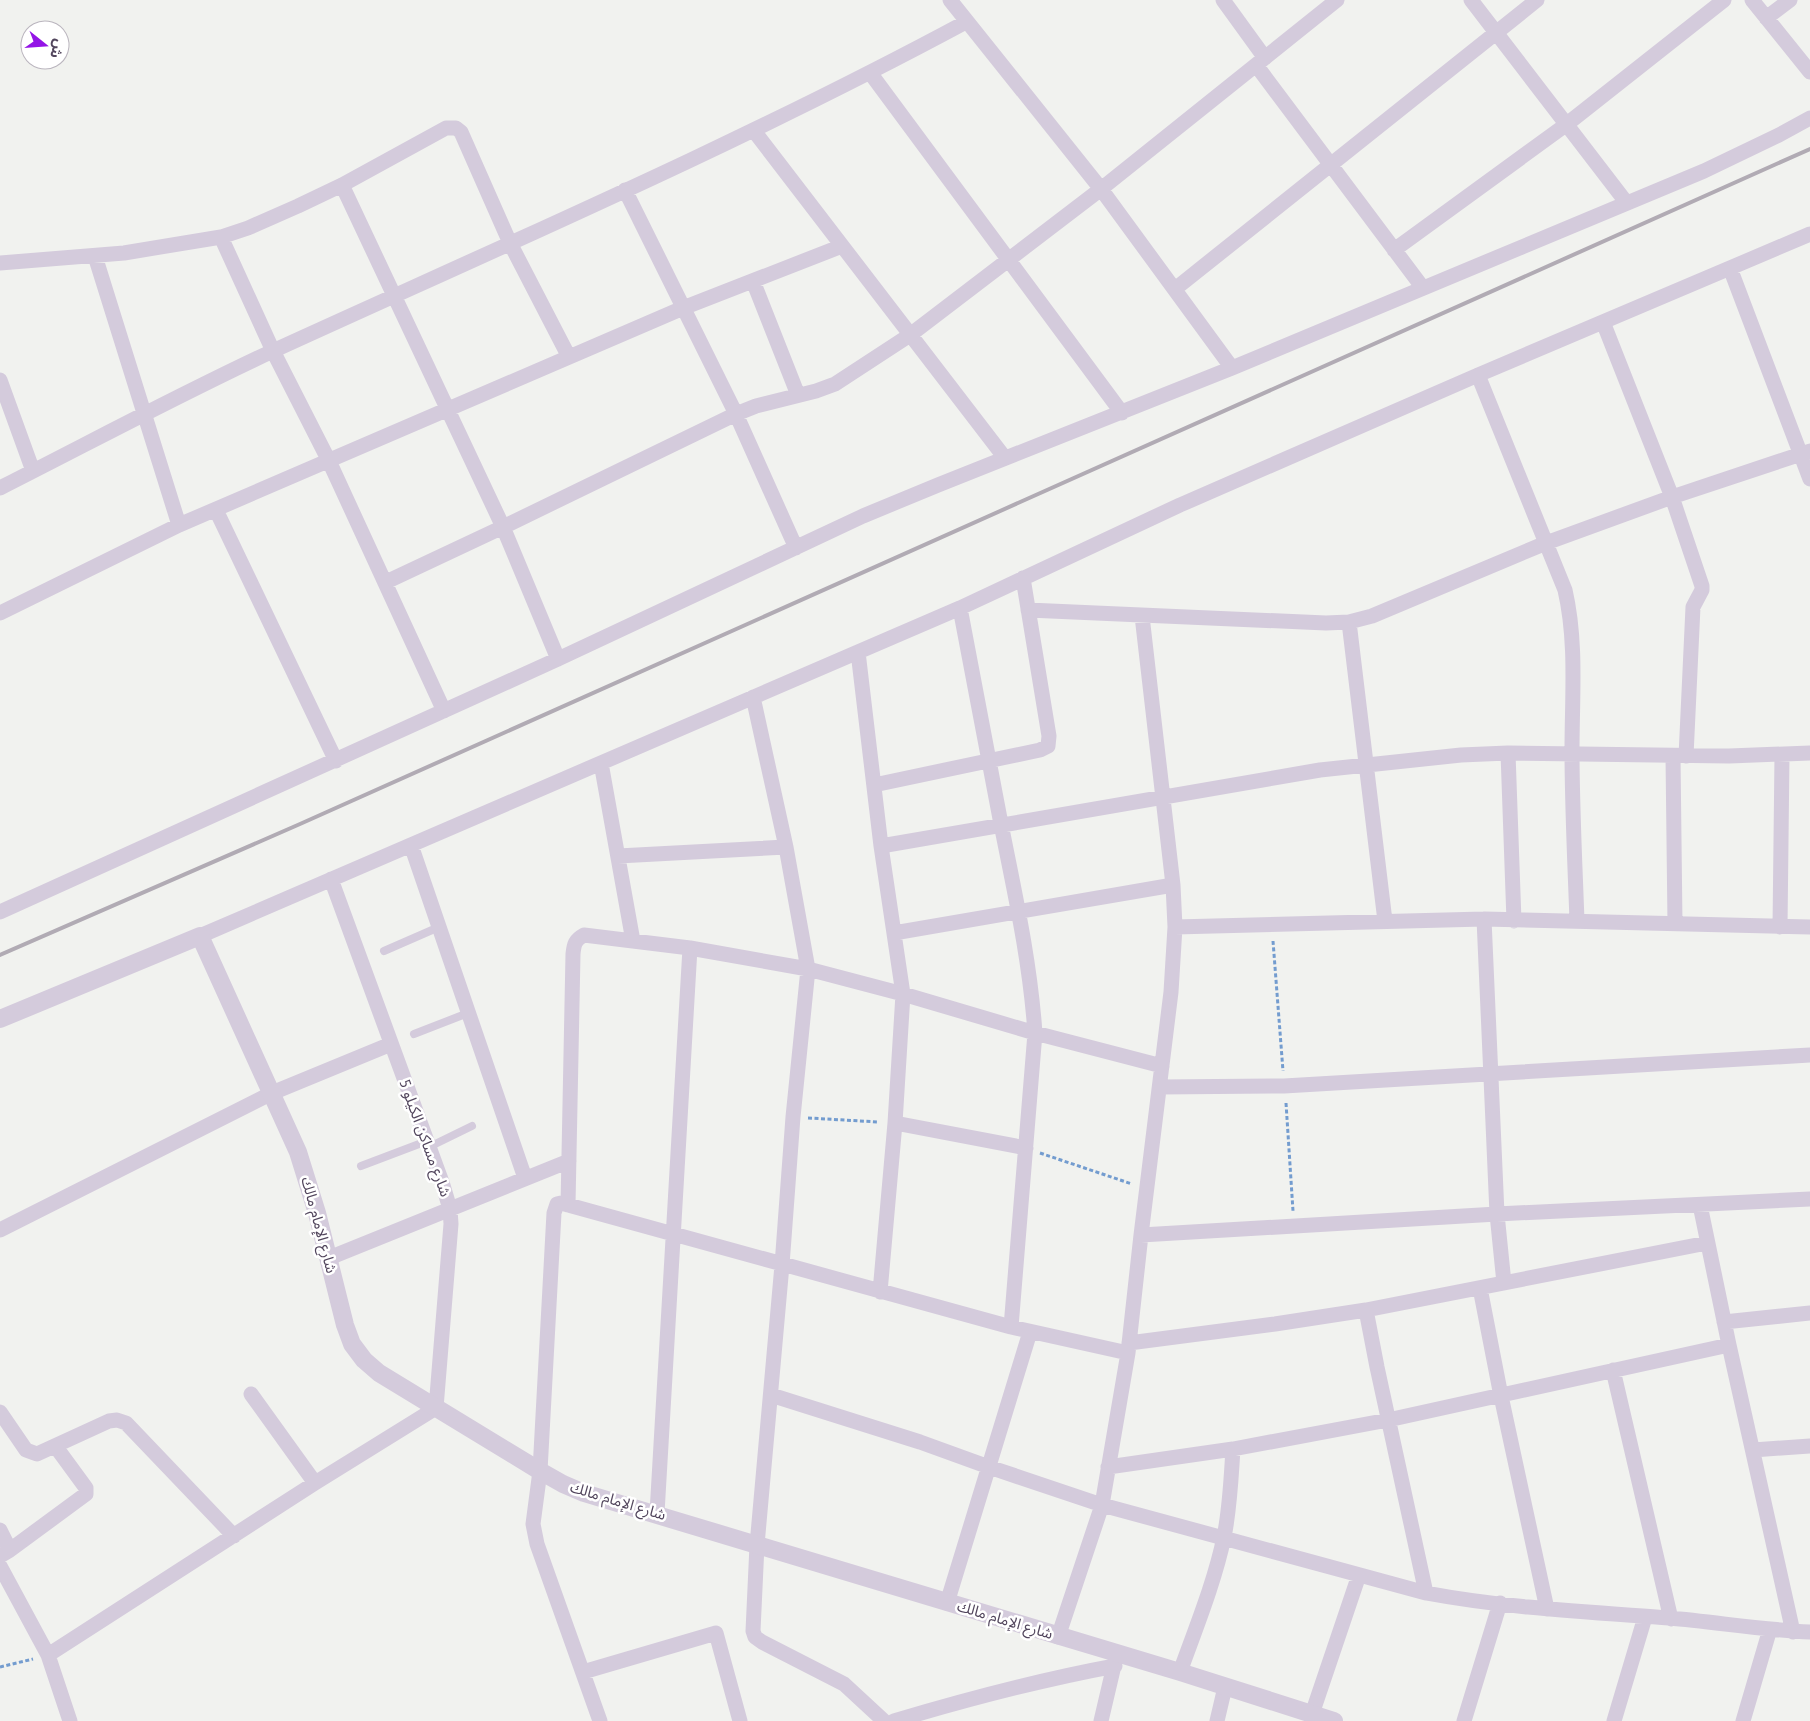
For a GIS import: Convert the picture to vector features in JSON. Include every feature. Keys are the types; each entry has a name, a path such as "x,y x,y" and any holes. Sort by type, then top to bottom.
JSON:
{"street":[{"path":"950,0 1101,189 1232,368"},
{"path":"1223,0 1260,61 1330,166 1423,288"},
{"path":"386,582 736,414 756,406 816,391 834,384 910,334 1008,260 1101,189 1337,0"},
{"path":"1471,0 1626,202"},
{"path":"1175,289 1537,0"},
{"path":"1394,250 1567,124 1724,0"},
{"path":"1752,0 1810,72"},
{"path":"1766,18 1790,0"},
{"path":"0,488 273,351 754,131 870,74 966,22"},
{"path":"870,74 1122,413"},
{"path":"0,912 336,761 863,516 1232,368 1704,171 1779,136 1810,118"},
{"path":"0,263 124,253 221,237 256,224 342,185 446,128 456,128 460,132 510,243 569,357"},
{"path":"754,131 1005,458"},
{"path":"342,185 504,527 558,659"},
{"path":"625,190 736,414 796,548"},
{"path":"0,1019 200,936 960,608 1180,505 1478,375 1810,234"},
{"path":"221,237 273,351 329,461 386,582 444,711"},
{"path":"0,613 180,525 683,308 842,246"},
{"path":"95,256 180,525"},
{"path":"1730,268 1806,452 1810,479"},
{"path":"752,281 798,395"},
{"path":"1603,322 1672,497 1702,586 1702,590 1693,607 1679,756 1675,924"},
{"path":"1478,375 1564,590 1570,611 1577,921"},
{"path":"0,380 33,471"},
{"path":"1028,610 1326,623 1349,622 1372,616 1546,544 1672,497 1806,452"},
{"path":"216,510 336,761"},
{"path":"874,785 1040,750 1048,746 1050,741 1023,578"},
{"path":"960,608 1001,826 1020,912 1032,992 1035,1033 1011,1327"},
{"path":"1058,1636 1102,1505 1129,1348 1171,992 1175,927 1173,885 1142,616"},
{"path":"1349,622 1385,921"},
{"path":"858,652 881,846 903,994 895,1123 880,1292"},
{"path":"753,697 786,847 808,969 793,1117 757,1545 753,1631 762,1642 844,1684 884,1721"},
{"path":"1508,752 1514,921"},
{"path":"881,846 1162,796 1312,772 1461,755 1508,752 1679,756 1810,753"},
{"path":"1780,927 1782,755"},
{"path":"601,763 633,941"},
{"path":"411,845 525,1178"},
{"path":"618,856 786,847"},
{"name":"شارع مساكن الكيلو 5","path":"331,879 450,1209 451,1224 436,1408"},
{"path":"894,933 1173,885"},
{"path":"1484,919 1497,1214 1504,1283"},
{"path":"1175,927 1484,919 1810,927"},
{"path":"568,1205 574,944 584,935 690,948 808,969 903,994 1035,1033 1162,1066"},
{"name":"شارع الإمام مالك","path":"200,936 298,1152 308,1182 345,1325 352,1344 364,1360 379,1373 540,1471 563,1484 584,1492 1058,1636 1115,1660 1180,1672 1334,1721"},
{"path":"657,1513 690,948"},
{"path":"0,1230 272,1093 391,1044"},
{"path":"1160,1087 1284,1086 1810,1055"},
{"path":"895,1123 1026,1148"},
{"path":"328,1258 569,1161"},
{"path":"1141,1235 1497,1214 1810,1199"},
{"path":"600,1721 534,1534 534,1513 540,1471 554,1213 557,1204 561,1203 1030,1332 1129,1348 1366,1310 1707,1242"},
{"path":"1700,1204 1724,1322 1793,1632"},
{"path":"1480,1288 1501,1396 1547,1609"},
{"path":"1366,1310 1426,1593"},
{"path":"1724,1322 1810,1313"},
{"path":"947,1603 1030,1332"},
{"path":"1108,1467 1232,1449 1388,1420 1729,1345"},
{"path":"1613,1370 1671,1619"},
{"path":"250,1394 315,1483"},
{"path":"771,1395 920,1442 1102,1505 1426,1593 1547,1609 1810,1632"},
{"path":"48,1655 315,1483 436,1408"},
{"path":"0,1412 26,1450 37,1454 109,1421 117,1420 126,1423 234,1536"},
{"path":"0,1530 5,1553 86,1494 86,1488 56,1446"},
{"path":"1753,1450 1810,1446"},
{"path":"1180,1672 1218,1562 1224,1538 1230,1498 1232,1449"},
{"path":"0,1566 48,1655 70,1721"},
{"path":"1312,1714 1359,1575"},
{"path":"1464,1721 1500,1604"},
{"path":"1614,1721 1645,1617"},
{"path":"1743,1721 1770,1629"},
{"path":"583,1672 716,1633 740,1721"},
{"path":"894,1721 984,1694 1115,1660 1101,1721"},
{"path":"1217,1721 1225,1687"}],"lane":[{"path":"384,951 439,926"},
{"path":"414,1034 468,1013"},
{"path":"361,1166 428,1144 472,1126"}],"path":[{"path":"793,1117 895,1123"},
{"path":"1026,1148 1147,1189"},
{"path":"0,1666 48,1655"}],"railway":[{"path":"0,955 300,824 1810,149"}]}
